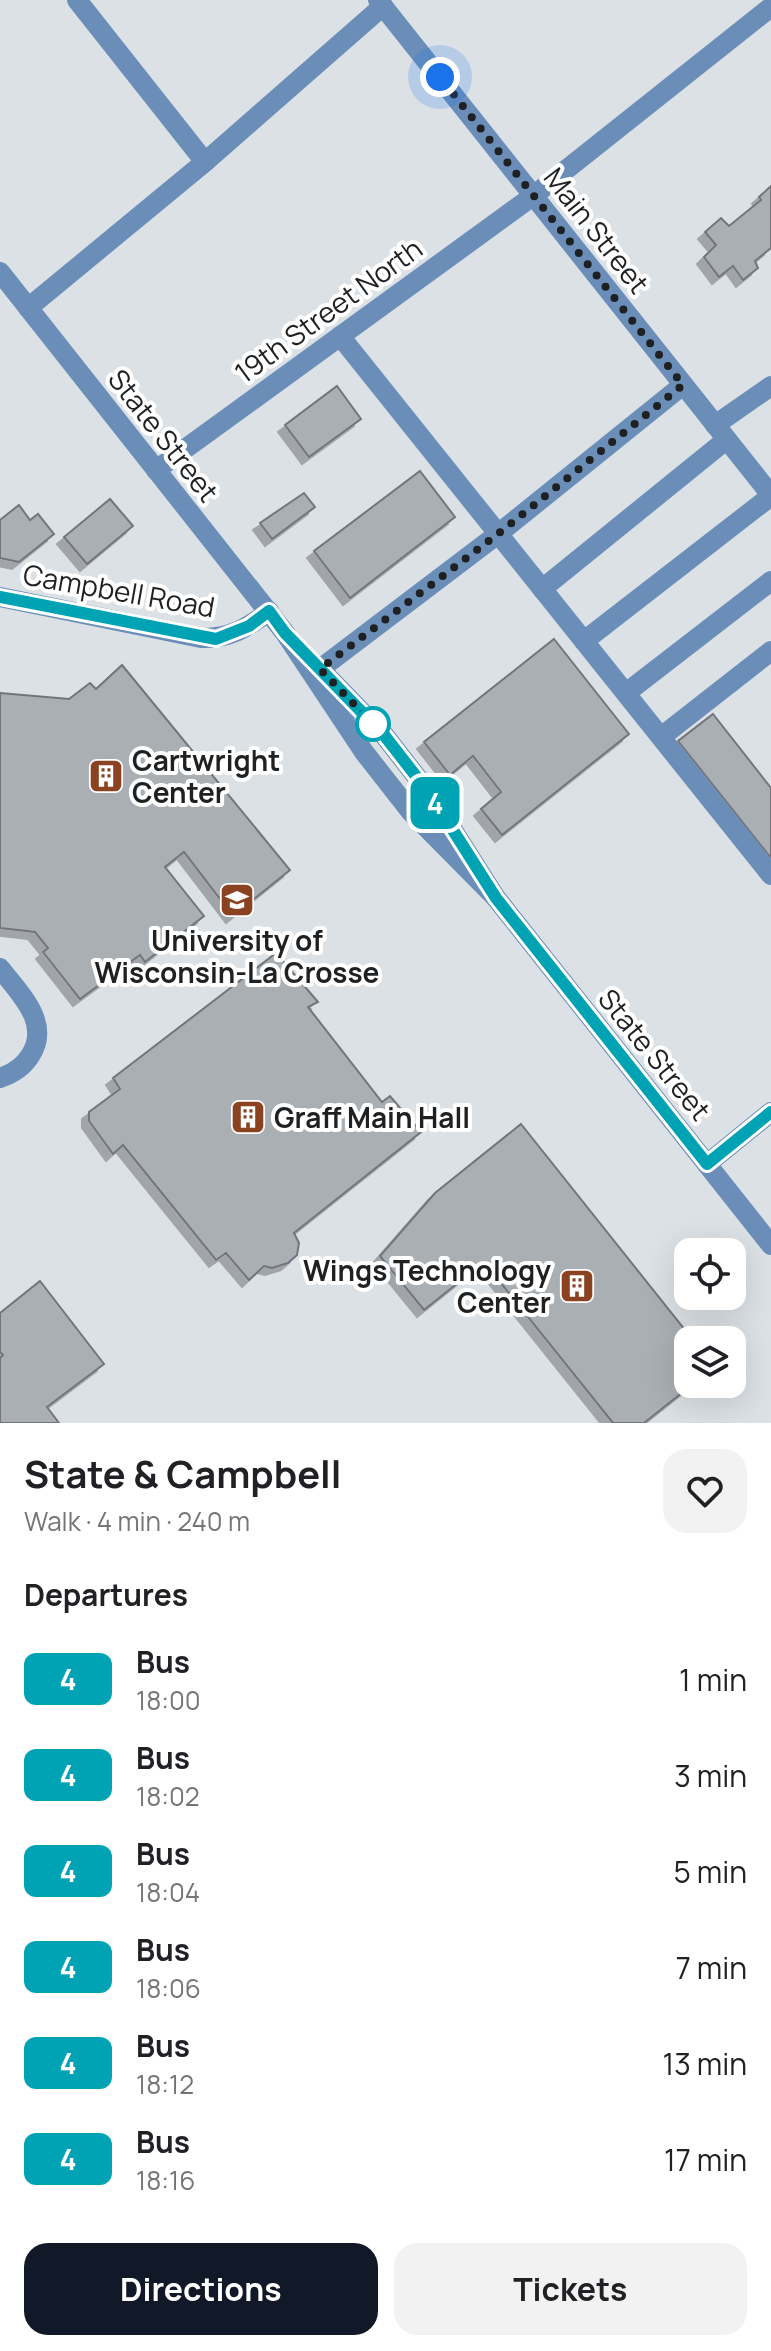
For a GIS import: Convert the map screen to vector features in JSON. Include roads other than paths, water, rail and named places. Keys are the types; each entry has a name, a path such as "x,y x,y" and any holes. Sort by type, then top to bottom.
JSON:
{"street":[{"path":"77,0 205,162"},
{"path":"28,308 205,162 381,3"},
{"name":"Main Street","path":"381,3 771,496"},
{"name":"19th Street North","path":"156,470 533,196 759,8"},
{"name":"State Street","path":"0,272 269,611 364,752 403,802 496,898 771,1245"},
{"path":"340,336 771,875"},
{"path":"320,669 498,534 683,385"},
{"path":"542,589 771,386"},
{"path":"584,641 771,496"},
{"path":"626,693 771,581"},
{"name":"Campbell Road","path":"0,597 216,639 249,626 269,611"},
{"name":"State Street","path":"285,633 384,735 430,794 496,898"},
{"path":"661,737 770,654"},
{"path":"0,968 32,1009 38,1026 36,1046 28,1059 21,1067 0,1078"},
{"path":"707,1164 771,1112"}],"place":[{"name":"Cartwright Center","path":"106,776"},
{"name":"University of Wisconsin-La Crosse","path":"237,900"},
{"name":"Graff Main Hall","path":"248,1117"},
{"name":"Wings Technology Center","path":"577,1286"}]}
